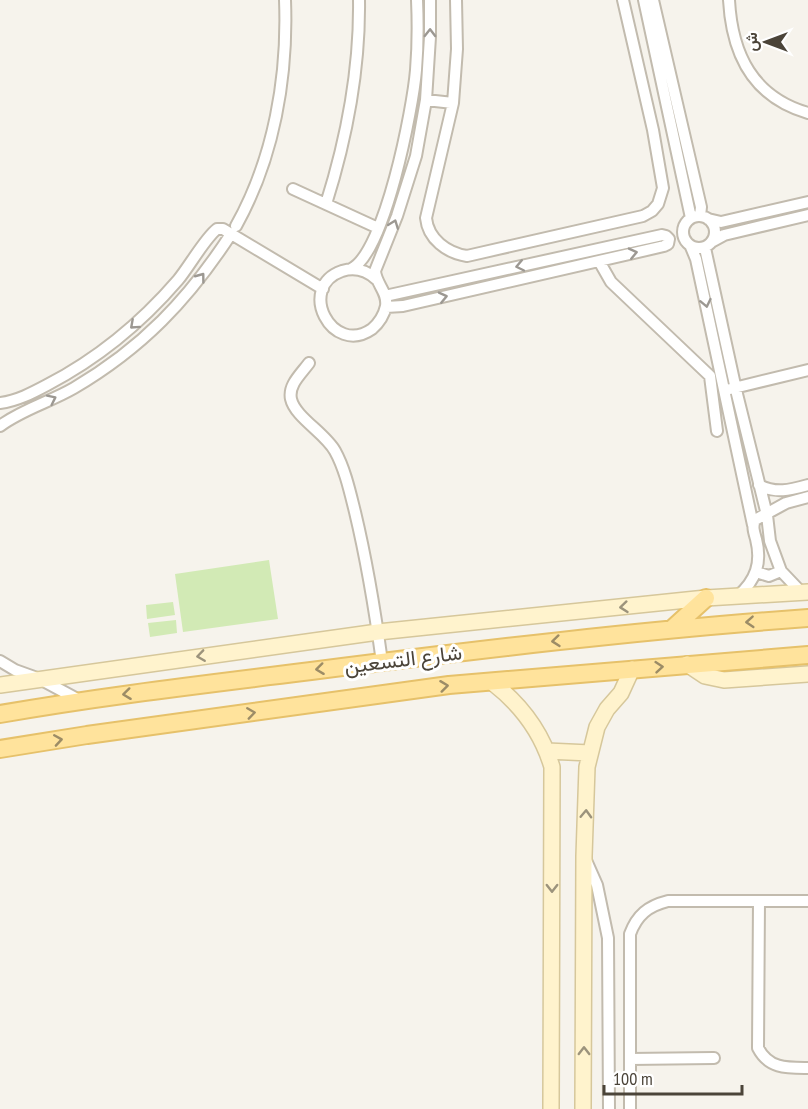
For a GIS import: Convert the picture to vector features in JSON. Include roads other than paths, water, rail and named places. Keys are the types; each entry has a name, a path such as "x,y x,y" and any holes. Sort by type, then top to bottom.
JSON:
{"main road":[{"path":"672,628 706,598"},
{"name":"شارع التسعين","path":"0,714 79,700 382,662 672,628 808,618"},
{"name":"شارع التسعين","path":"0,749 438,687 808,655"}],"street":[{"path":"0,426 16,415 79,385 117,361 138,344 168,316 194,286 233,230 253,193 274,126 283,80 286,33 285,0"},
{"path":"326,204 338,163 354,90 359,36 359,0"},
{"path":"417,0 417,44 411,106 400,158 378,228 364,259 351,269 330,278 323,289 321,303 324,316 332,327 345,334 360,334 374,327 380,321 386,301 376,279 376,268 397,216 416,156 426,100 430,0"},
{"path":"456,0 457,49 453,103 426,218 428,230 435,240 455,253 466,256 476,256 643,216 658,204 663,188 653,130 623,0"},
{"path":"644,0 700,218 715,229 709,244 730,389 759,549 756,572 750,585 738,596"},
{"path":"653,0 701,207 700,218"},
{"path":"729,0 733,33 748,71 761,87 777,100 795,110 808,113"},
{"path":"636,56 656,51"},
{"path":"426,100 453,103"},
{"path":"293,189 378,228"},
{"path":"805,592 781,571 770,541 767,515 730,389 696,259 682,232 685,224 700,218 721,222 808,202"},
{"path":"691,247 709,244 724,235 808,215"},
{"path":"0,403 17,399 64,376 127,332 165,296 214,231 233,230 323,289"},
{"path":"662,235 669,239 668,244 664,246 403,306 386,301 662,235"},
{"path":"599,261 611,282 710,376 717,431"},
{"path":"351,269 365,271 376,279"},
{"path":"309,363 293,384 290,391 292,401 296,409 329,442 345,474 365,554 382,662"},
{"path":"730,389 808,370"},
{"path":"759,485 770,490 781,491 808,485"},
{"path":"753,525 757,518 767,515 786,503 808,497"},
{"path":"756,572 769,576 781,571"},
{"path":"0,686 378,632 706,598 805,592"},
{"path":"0,661 79,700"},
{"path":"687,664 705,676 724,680 808,674"},
{"path":"583,1109 584,856 590,753 602,717 621,693 632,669"},
{"path":"493,683 521,710 547,752 552,767 550,1109"},
{"path":"547,752 590,753"},
{"path":"584,856 591,867 597,885 608,938 609,1109"},
{"path":"630,1109 630,934 643,911 655,904 668,901 808,902"},
{"path":"759,901 759,1048 762,1056 776,1066 808,1068"},
{"path":"630,1059 714,1058"}]}
